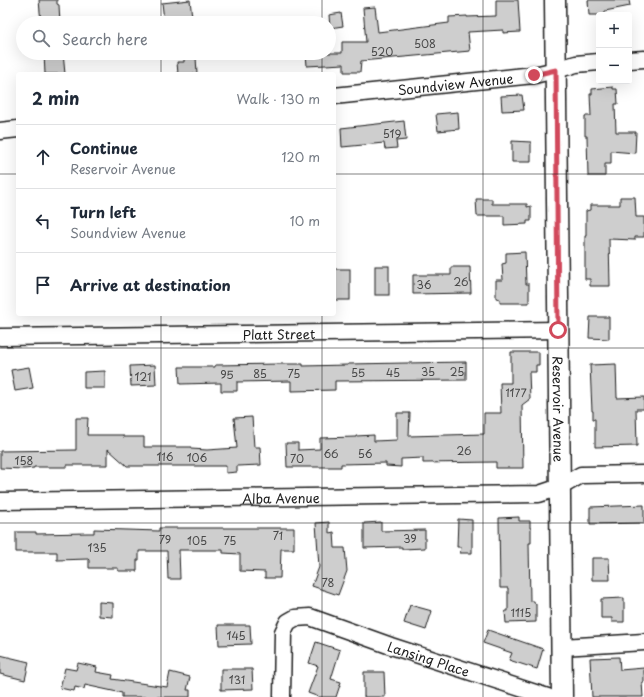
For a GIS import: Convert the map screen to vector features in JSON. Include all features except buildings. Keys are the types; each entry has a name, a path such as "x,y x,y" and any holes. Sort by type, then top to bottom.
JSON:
{"main road":[{"name":"Reservoir Avenue","path":"555,0 562,697"}],"street":[{"path":"632,60 644,59"},
{"name":"Soundview Avenue","path":"336,96 534,75 576,64 596,62"},
{"path":"0,131 16,129"},
{"name":"Platt Street","path":"0,336 558,330"},
{"name":"Alba Avenue","path":"0,502 539,494 560,487 581,475 644,474"},
{"name":"Lansing Place","path":"282,697 282,632 288,622 295,618 310,617 391,646 548,697"},
{"path":"562,647 644,642"}],"route":[{"path":"534,75 556,70 558,330"}]}
